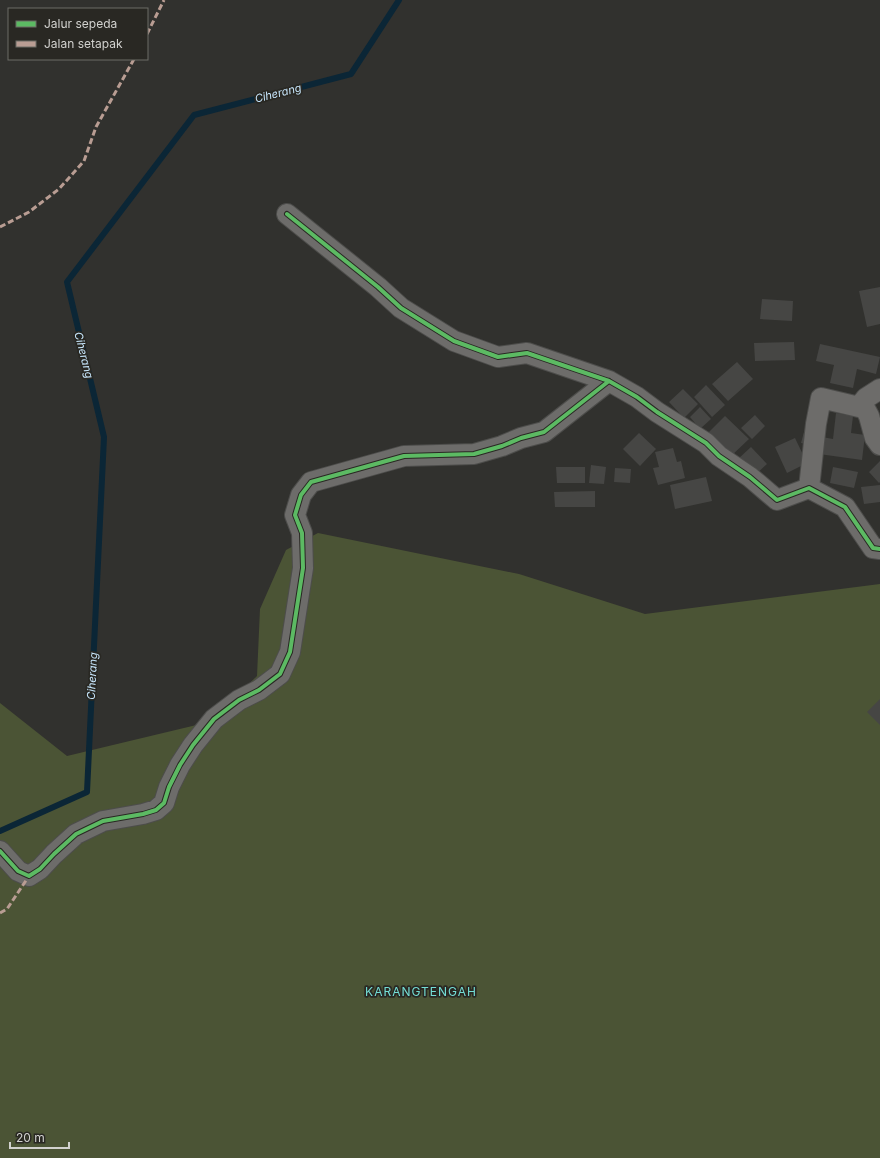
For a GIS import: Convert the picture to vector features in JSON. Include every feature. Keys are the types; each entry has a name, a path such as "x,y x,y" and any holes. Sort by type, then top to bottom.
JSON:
{"street":[{"path":"287,214 378,287 401,308 454,341 498,357 527,353 609,381 706,443 719,456 750,477 777,500 809,488 845,507 873,548 880,549"},
{"path":"0,851 18,871 29,876 40,870 54,854 76,834 103,821 143,814 156,810 164,803 169,786 193,745 214,719 239,700 259,690 280,674 290,652 303,568 302,533 295,514 300,495 311,482 404,456 474,454 544,432 609,381"},
{"path":"809,488 816,424 821,398 859,407 866,398 880,389"},
{"path":"862,403 869,416 875,438 880,445"}],"green space":[{"path":"318,533 519,574 645,614 880,584 880,1158 0,1158 0,703 67,756 209,722 257,676 260,609 286,550"}],"building":[{"path":"880,287 880,324 867,327 859,291"},
{"path":"762,299 793,301 792,321 760,319"},
{"path":"794,342 795,360 755,361 754,343"},
{"path":"820,344 880,357 876,374 857,369 853,388 830,383 834,365 816,361"},
{"path":"737,362 753,379 728,401 712,384"},
{"path":"706,385 725,405 712,417 694,397"},
{"path":"683,389 698,404 684,418 669,402"},
{"path":"700,407 711,419 700,429 690,417"},
{"path":"836,413 853,416 851,433 865,435 862,460 819,454 822,437 833,439"},
{"path":"755,415 765,426 752,439 741,428"},
{"path":"725,416 749,439 730,457 707,434"},
{"path":"805,428 814,430 811,445 801,443"},
{"path":"639,433 656,449 640,466 623,449"},
{"path":"795,438 807,463 787,473 775,447"},
{"path":"751,447 767,464 754,476 738,459"},
{"path":"673,448 677,462 681,461 685,478 658,485 653,468 659,467 655,452"},
{"path":"880,461 880,482 879,483 869,472"},
{"path":"591,465 606,467 604,484 589,483"},
{"path":"556,467 585,467 585,483 557,483"},
{"path":"833,467 858,472 854,488 830,483"},
{"path":"615,468 631,469 630,483 614,482"},
{"path":"706,477 712,501 675,509 670,485"},
{"path":"880,485 880,502 864,504 861,487"},
{"path":"595,491 595,507 555,507 554,492"},
{"path":"880,699 880,725 867,712"}],"waterway":[{"name":"Ciherang","path":"0,831 87,792 104,437 67,282 194,115 351,74 399,0"}],"marked path":[{"path":"148,32 164,0"},
{"path":"0,227 29,212 59,189 84,161 96,127 133,60"},
{"path":"0,913 7,909 29,876"}],"cycle path":[{"path":"287,214 378,287 401,308 454,341 498,357 527,353 609,381 637,397 657,412 706,443 719,456 750,477 777,500 809,488 845,507 873,548 880,549"},
{"path":"0,851 18,871 29,876 40,869 76,834 103,821 143,814 156,810 164,803 169,787 180,765 193,745 214,719 239,700 259,690 280,674 290,652 303,568 302,533 295,515 301,495 311,482 404,456 474,454 544,432 609,381"}],"district":[{"name":"KARANGTENGAH","path":"421,992"}]}
